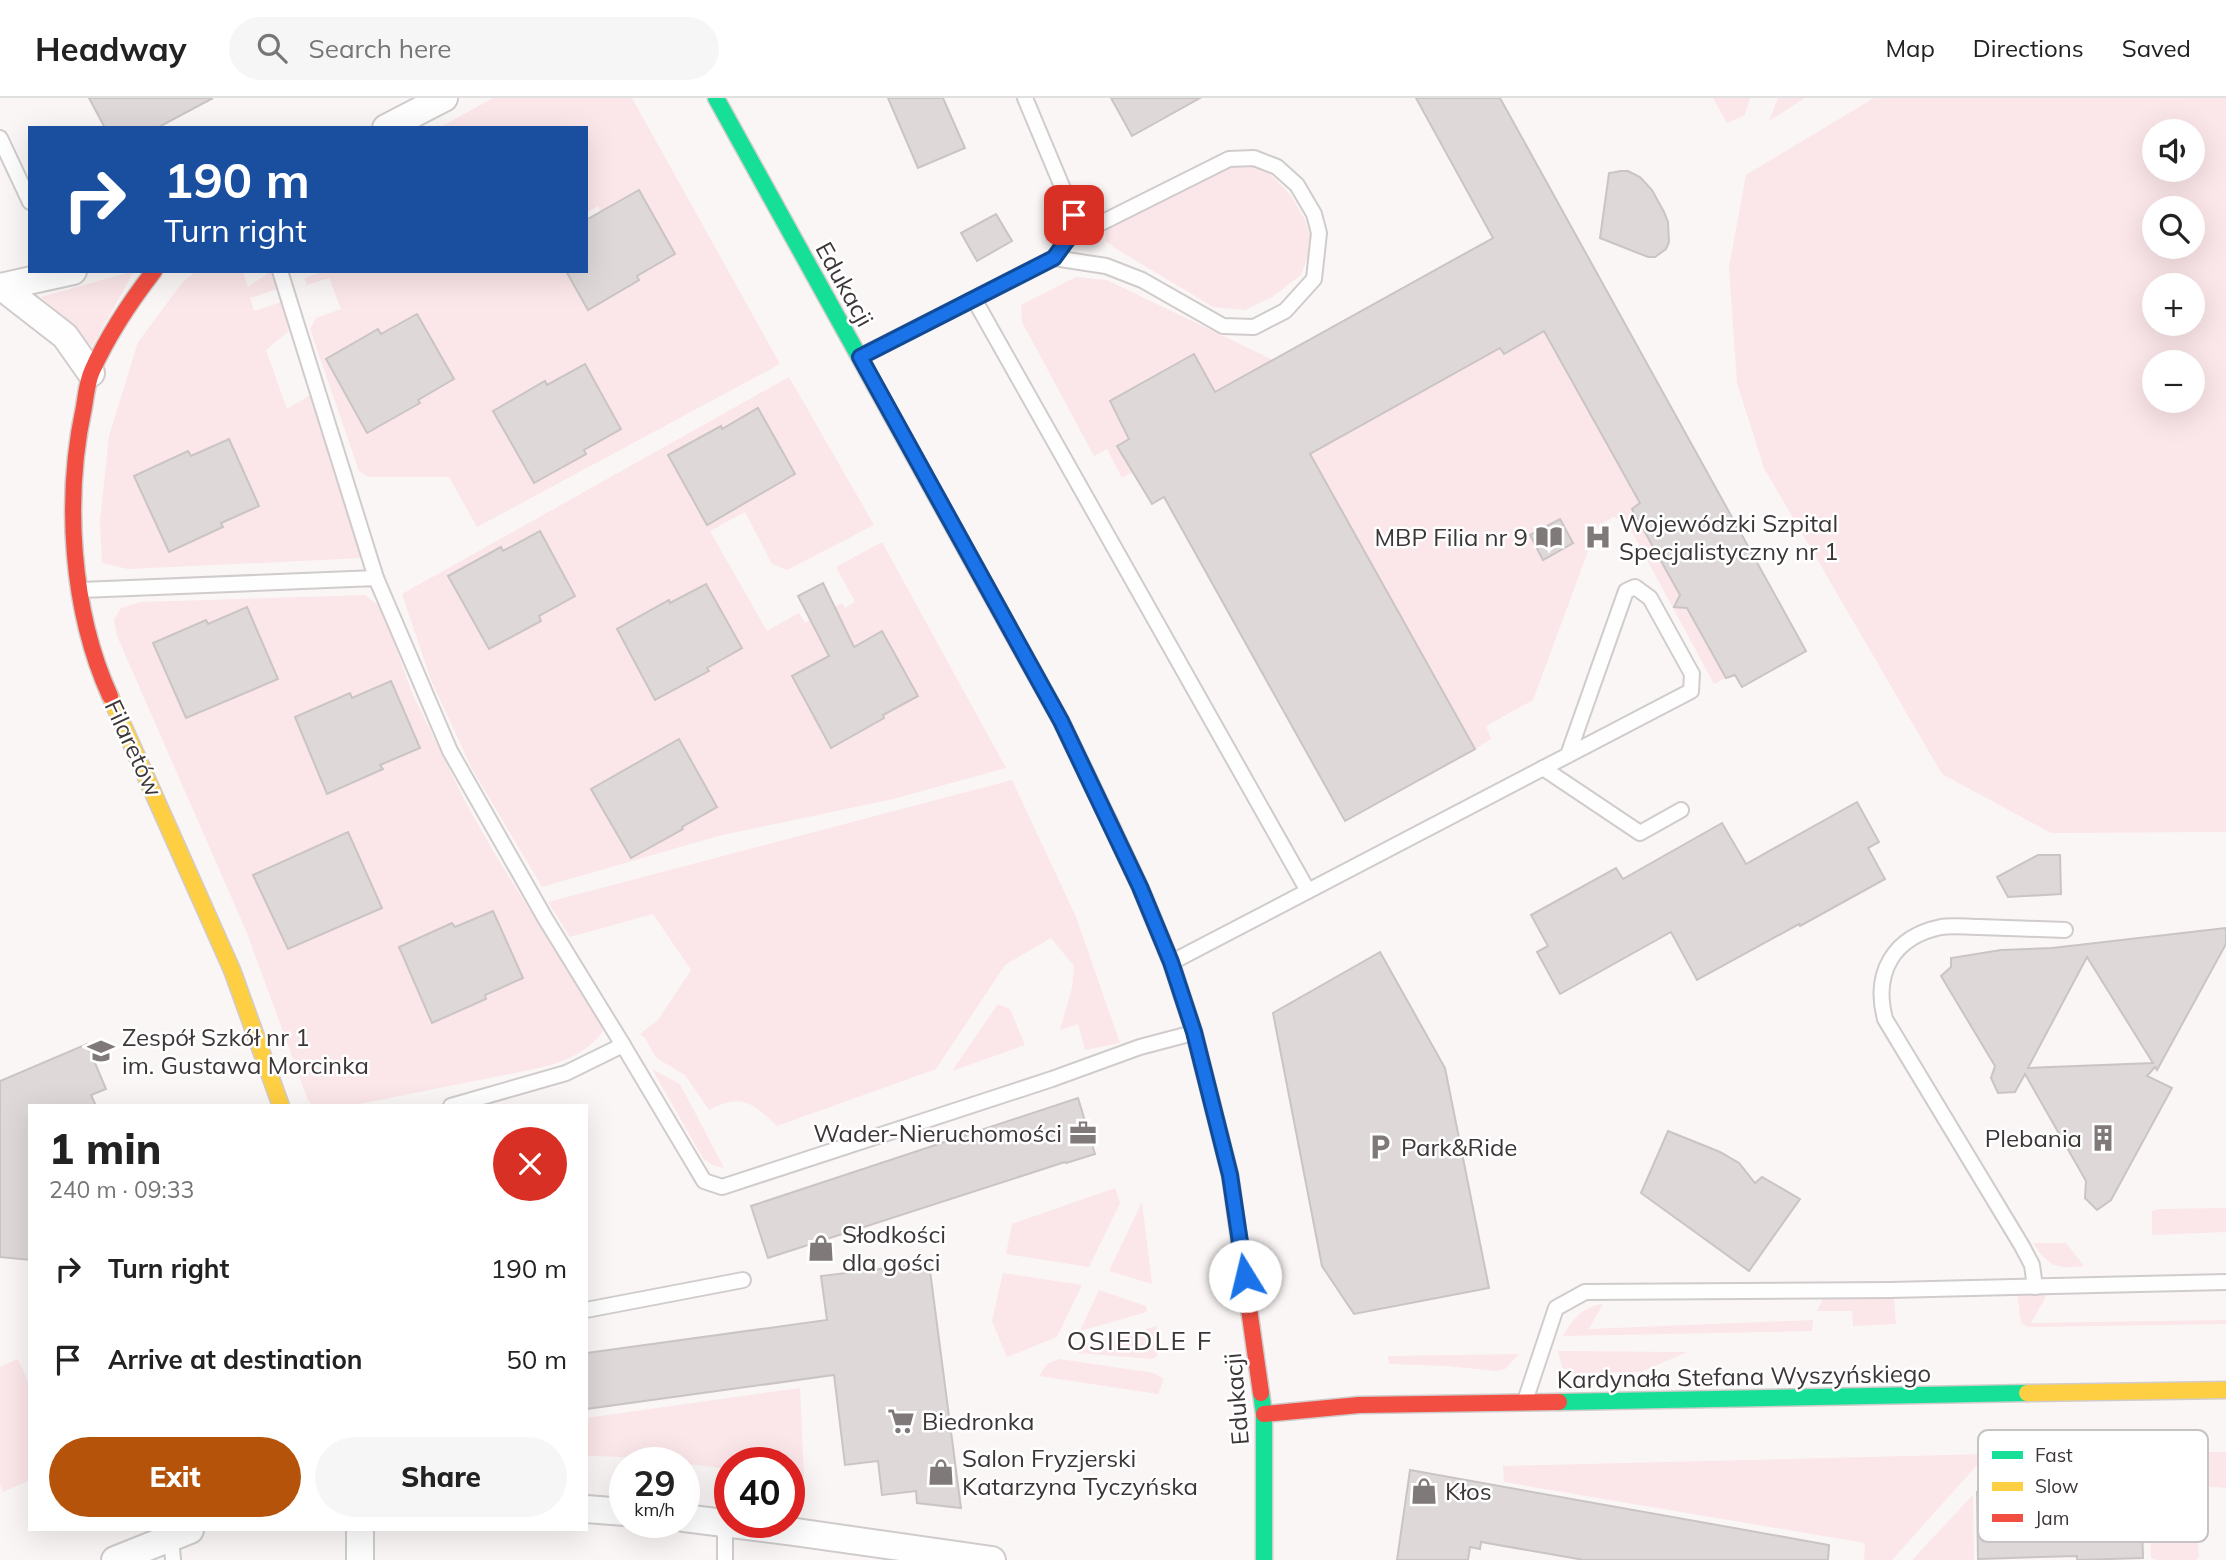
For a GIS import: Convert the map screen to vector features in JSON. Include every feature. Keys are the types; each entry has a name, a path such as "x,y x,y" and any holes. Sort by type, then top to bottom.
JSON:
{"street":[{"path":"390,126 444,98"},
{"name":"Edukacji","path":"716,98 1061,721 1140,887 1171,962 1194,1032 1230,1175 1264,1414 1264,1560"},
{"path":"1,287 61,273"},
{"name":"Filaretów","path":"153,273 129,303 91,373 76,443 74,527 78,590 99,671 232,970 280,1104"},
{"path":"1,287 65,336 91,373"},
{"name":"Kardynała Stefana Wyszyńskiego","path":"1264,1414 1359,1405 2226,1390"},
{"path":"588,1508 609,1510"},
{"path":"360,1531 360,1560"},
{"path":"805,1533 992,1560"},
{"path":"116,1560 178,1538"}],"lane":[{"path":"860,357 1054,258 1067,240 1074,215 1025,98"},
{"path":"0,138 28,198"},
{"path":"1054,258 1106,266 1142,280 1223,326 1254,327 1285,311 1314,279 1320,233 1314,214 1297,185 1277,167 1254,158 1228,159 1067,240"},
{"path":"281,273 376,578 450,751 545,918 704,1181 722,1187 1052,1079 1140,1047 1194,1032"},
{"path":"974,299 1308,891"},
{"path":"78,590 376,578"},
{"path":"1171,962 1691,691 1692,674 1650,598 1635,587 1626,591 1568,755"},
{"path":"1543,768 1640,833 1681,810"},
{"path":"2035,1287 2032,1265 2022,1246 1885,1020 1881,1002 1884,974 1897,948 1921,933 1943,926 2065,930"},
{"path":"458,1104 566,1073 623,1045"},
{"path":"588,1310 743,1280"},
{"path":"1525,1402 1556,1308 1585,1292 1877,1291 2226,1282"},
{"path":"725,1538 725,1560"}],"shaded area":[{"path":"493,98 632,98 780,364 477,527 449,477 369,477 359,471 310,329 316,318 341,309 329,278 307,285 304,278 318,273 567,273 588,309 639,281 637,276 675,254 661,228 653,232 654,217 639,190 601,211 598,206 588,212 588,126 443,126","holes":["417,314 454,379 418,400 420,404 367,432 326,359 378,330 381,334","545,382 586,453 534,483 494,411"]},
{"path":"1713,98 1750,98 1745,115 1727,123"},
{"path":"1778,98 1805,98 1769,121"},
{"path":"1874,98 2226,98 2226,832 2051,833 1942,774 1764,468 1737,383 1729,267 1746,175"},
{"path":"1248,164 1271,175 1290,194 1304,218 1313,243 1301,275 1272,297 1245,310 1213,307 1106,241 1105,230 1231,166"},
{"path":"133,273 92,347 74,326 41,297"},
{"path":"194,273 244,273 248,287 272,273 277,289 250,298 254,311 281,302 289,331 266,350 287,409 312,394 364,558 128,569 102,563 100,520 109,436 138,342 182,283","holes":["229,439 259,506 221,523 222,527 169,552 135,476 188,452 191,456"]},
{"path":"1076,277 1107,280 1273,360 1215,392 1193,354 1110,401 1129,439 1117,446 1132,472 1122,478 1107,449 1094,456 1022,322 1021,305"},
{"path":"1541,325 1640,503 1633,509 1737,663 1726,678 1714,684 1625,519 1613,517 1597,527 1533,700 1486,726 1491,739 1475,749 1310,454"},
{"path":"789,377 874,525 787,570 772,564 745,512 710,531 767,631 799,613 805,623 842,603 845,608 855,602 836,567 882,542 1006,768 893,799 718,836 542,887 471,767 431,680 402,594","holes":["758,408 795,473 708,525 669,455 720,426 722,429","540,531 575,595 539,616 541,621 489,649 449,576 501,547 503,551","706,584 720,609 708,671 655,700 617,629 669,601 670,603","882,631 918,696 883,715 884,719 831,747 793,676 844,647 846,651","643,760 702,781 717,807 631,858 592,789"]},
{"path":"365,595 381,607 413,695 467,805 602,1026 603,1031 597,1038 575,1055 540,1068 359,1104 312,1104 308,1100 247,933 117,636 114,620 121,608 140,602","holes":["247,607 259,635 252,639 264,646 276,674 238,691 240,695 186,718 153,643 205,620 208,624","391,681 420,748 380,765 382,770 327,794 295,717 350,693 352,698","349,836 380,903 343,925 288,949 253,875 308,850","452,923 455,927 511,950 523,978 485,995 486,999 433,1023 399,947"]},
{"path":"1012,780 1076,917 1120,1043 1085,1050 1078,1024 1060,1030 1072,988 1074,966 1051,938 1005,965 936,1069 777,1126 753,1106 738,1101 709,1110 685,1075 656,1058 640,1034 658,1020 691,970 653,914 570,937 548,902"},
{"path":"998,1004 1010,1009 1025,1045 952,1071"},
{"path":"652,1069 680,1084 724,1168 712,1165 703,1158"},
{"path":"1115,1188 1120,1203 1089,1267 1006,1254 1012,1224"},
{"path":"1142,1202 1152,1284 1109,1271"},
{"path":"2226,1208 2226,1232 2152,1235 2152,1211"},
{"path":"2033,1243 2066,1243 2084,1266 2054,1265"},
{"path":"1003,1273 1082,1285 1057,1337 1007,1357 992,1321"},
{"path":"1099,1290 1146,1306 1147,1312 1080,1331"},
{"path":"2045,1291 2045,1298 2031,1323 2226,1320 2226,1324 2028,1327 2021,1323 2017,1292"},
{"path":"1823,1298 1894,1299 1896,1324 1853,1326 1852,1311 1817,1311"},
{"path":"1603,1304 1589,1329 1813,1320 1812,1331 1563,1336 1579,1315 1589,1308"},
{"path":"1157,1326 1157,1356 1153,1359 1077,1353 1078,1347"},
{"path":"1558,1351 1688,1352 1640,1372 1573,1373 1562,1367"},
{"path":"1519,1354 1505,1369 1496,1371 1389,1364 1388,1356"},
{"path":"18,1359 28,1382 28,1481 3,1492 0,1485 0,1367"},
{"path":"1059,1359 1154,1373 1164,1379 1158,1394 1039,1376 1047,1364"},
{"path":"800,1388 803,1447 714,1447 714,1467 700,1465 700,1447 609,1447 609,1457 588,1456 588,1418"},
{"path":"2208,1452 2226,1452 2226,1488 2208,1486"},
{"path":"1978,1454 1978,1464 1892,1560 1864,1560 1865,1543 1504,1482 1503,1466"},
{"path":"1973,1495 1974,1560 1912,1560"},
{"path":"2151,1542 2198,1542 2199,1557 2195,1560 2151,1558"}],"building":[{"path":"89,98 213,98 161,126 104,126"},
{"path":"888,98 943,98 965,148 918,168"},
{"path":"1111,98 1200,98 1132,136"},
{"path":"1416,98 1500,98 1806,651 1742,687 1735,675 1726,678 1687,608 1674,607 1680,595 1632,509 1640,503 1544,331 1504,354 1500,348 1310,454 1475,749 1345,821 1164,497 1152,504 1117,446 1129,439 1110,401 1194,354 1215,392 1493,238"},
{"path":"1628,171 1640,177 1652,190 1668,222 1669,242 1666,249 1655,257 1648,257 1600,238 1609,173"},
{"path":"639,190 675,254 637,276 639,280 588,310 567,273 588,273 588,219"},
{"path":"996,214 1012,241 977,261 961,233"},
{"path":"417,314 454,379 418,400 420,403 367,433 326,359 378,329 381,334"},
{"path":"585,364 621,429 584,450 586,454 534,483 493,411 545,381 547,385"},
{"path":"758,408 795,474 707,525 668,455"},
{"path":"229,439 259,506 221,523 223,527 169,552 134,476 188,451 191,456"},
{"path":"1560,519 1573,543 1543,560 1530,535"},
{"path":"540,531 575,596 539,616 541,621 489,649 448,576 501,547 503,551"},
{"path":"823,583 854,647 882,631 918,696 831,748 792,676 829,656 798,596"},
{"path":"706,584 742,648 707,668 709,671 655,700 617,629 669,600 670,603"},
{"path":"247,607 278,679 186,718 153,643 206,620 208,624"},
{"path":"391,681 420,748 380,765 383,769 327,794 295,717 350,693 352,698"},
{"path":"679,739 717,807 631,858 591,789"},
{"path":"1857,802 1879,842 1868,848 1885,879 1697,980 1671,932 1560,994 1537,952 1548,946 1531,915 1616,868 1623,879 1722,823 1746,864"},
{"path":"348,832 382,908 288,949 253,875"},
{"path":"2038,855 2060,855 2061,894 2008,897 1997,877"},
{"path":"493,911 523,978 485,995 486,999 432,1023 399,947 452,923 455,927"},
{"path":"2226,928 2226,944 2157,1070 2155,1067 2147,1076 2172,1088 2111,1200 2097,1210 2085,1198 2086,1181 2025,1074 2015,1092 1998,1093 1991,1078 1995,1066 1941,976 1951,967 1951,958 2001,950 2052,948","holes":["2087,957 2153,1063 2028,1068"]},
{"name":"Park&Ride","path":"1380,952 1445,1068 1489,1288 1354,1314 1322,1266 1273,1013"},
{"path":"87,1044 106,1089 91,1095 95,1104 28,1104 28,1260 0,1257 0,1081"},
{"path":"1078,1098 1095,1154 768,1258 751,1206"},
{"path":"1668,1131 1720,1152 1739,1163 1755,1183 1762,1177 1800,1199 1749,1271 1641,1193"},
{"path":"929,1263 961,1508 917,1503 916,1491 882,1495 878,1461 845,1465 834,1375 588,1409 588,1353 827,1320 821,1276"},
{"path":"1410,1470 1829,1545 1828,1560 1584,1560 1481,1542 1480,1549 1470,1547 1468,1560 1397,1560"},
{"path":"1977,1492 1978,1542 2143,1542 2143,1558 2077,1560 2077,1556 1978,1559"}],"traffic: fast":[{"path":"716,98 986,586"},
{"path":"1261,1393 1264,1414 1264,1560"},
{"path":"1559,1402 2027,1393"}],"traffic: slow":[{"path":"986,586 1061,721 1109,821"},
{"path":"110,696 232,970 280,1104"},
{"path":"2027,1393 2226,1390"}],"traffic: jam":[{"path":"110,696 97,663 79,591 73,516 74,479 78,442 92,371 120,319 152,273"},
{"path":"1109,821 1171,962 1194,1032 1230,1175 1261,1393"},
{"path":"1264,1414 1359,1405 1559,1402"}],"place":[{"name":"MBP Filia nr 9","path":"1549,537"},
{"name":"Wojewódzki Szpital Specjalistyczny nr 1","path":"1598,537"},
{"name":"Zespół Szkół nr 1 im. Gustawa Morcinka","path":"101,1051"},
{"name":"Wader-Nieruchomości","path":"1083,1133"},
{"name":"Plebania","path":"2103,1138"},
{"name":"Park&Ride","path":"1380,1147"},
{"name":"Słodkości dla gości","path":"821,1248"},
{"name":"Biedronka","path":"901,1421"},
{"name":"Salon Fryzjerski Katarzyna Tyczyńska","path":"941,1472"},
{"name":"Kłos","path":"1424,1491"}],"district":[{"name":"OSIEDLE F","path":"1140,1340"}],"route":[{"path":"1074,215 1067,240 1054,258 860,357 1061,721 1140,887 1171,962 1194,1032 1230,1175 1245,1276"}]}
